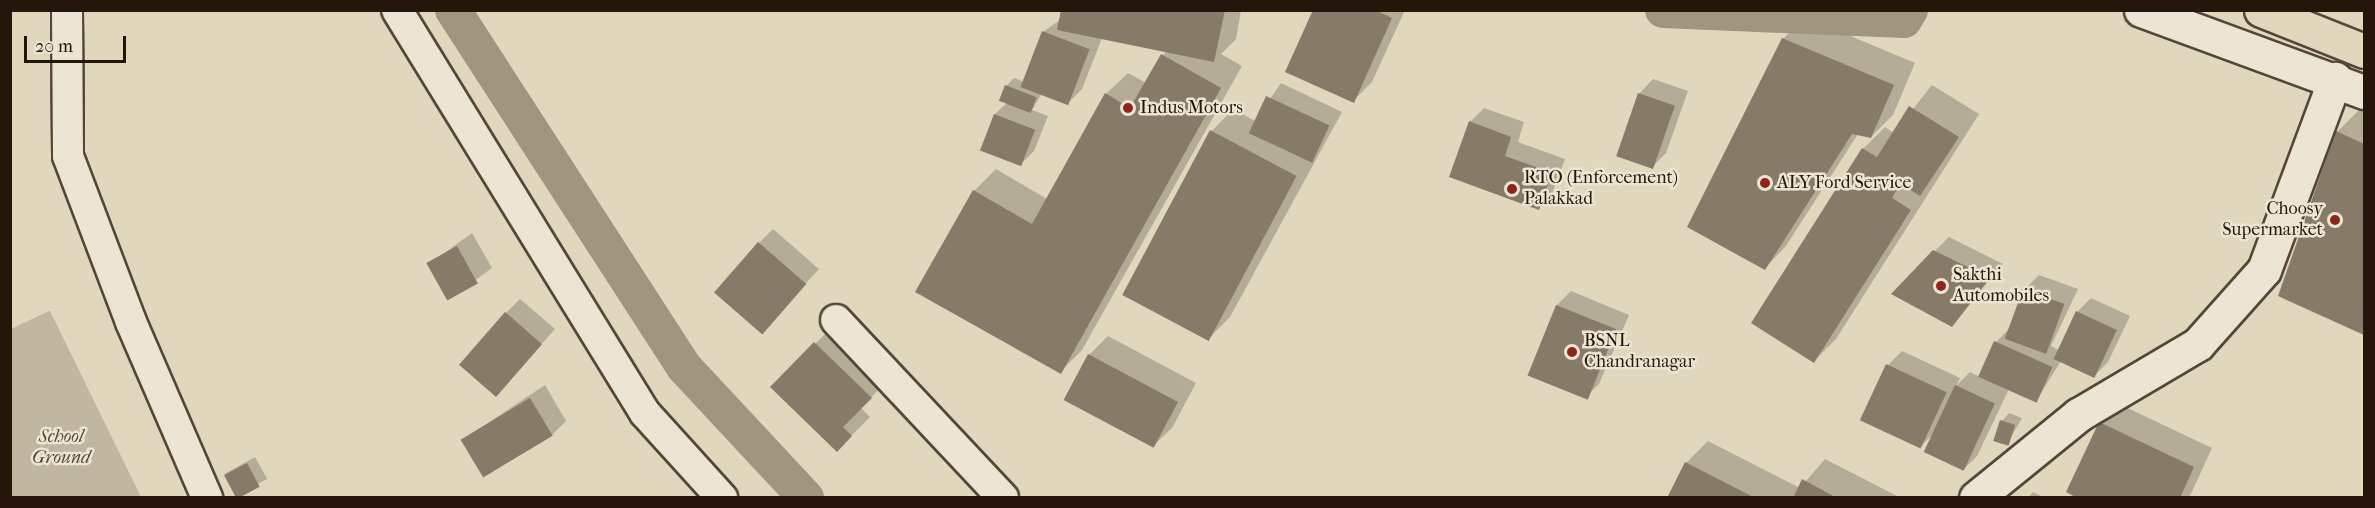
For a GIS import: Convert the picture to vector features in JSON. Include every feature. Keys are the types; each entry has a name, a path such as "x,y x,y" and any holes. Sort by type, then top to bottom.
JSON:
{"highway":[{"path":"2261,10 2364,51"}],"street":[{"path":"67,10 68,156 131,322 207,498"},
{"path":"397,10 645,413 722,498"},
{"path":"2141,10 2335,79 2364,92"},
{"path":"1976,498 2078,415 2198,344 2264,270 2335,79"},
{"path":"836,320 1003,498"}],"green space":[{"name":"School Ground","path":"50,311 141,497 11,497 11,329"}],"building":[{"path":"1061,10 1225,10 1214,62 1057,30"},
{"path":"1313,10 1375,10 1392,18 1354,103 1285,72"},
{"path":"1042,31 1090,49 1068,105 1020,87"},
{"name":"ALY Ford Service","path":"1782,38 1894,85 1871,138 1852,134 1765,270 1687,227"},
{"path":"1161,54 1221,88 1061,374 915,292 973,190 1032,224 1105,93 1130,108"},
{"path":"1005,85 1037,97 1031,113 999,101"},
{"path":"1638,93 1675,106 1653,169 1616,156"},
{"path":"1266,96 1329,126 1312,163 1249,133"},
{"path":"1909,106 1959,137 1920,196 1900,183 1892,198 1911,210 1814,363 1751,323 1862,148 1877,157"},
{"path":"994,114 1035,130 1021,166 980,150"},
{"path":"1469,121 1511,137 1505,156 1552,173 1539,210 1449,177"},
{"path":"1210,130 1297,176 1209,341 1122,295"},
{"name":"Choosy Supermarket","path":"2336,131 2364,144 2364,335 2278,296"},
{"path":"758,242 806,284 762,335 714,293"},
{"path":"457,246 478,284 447,301 426,263"},
{"name":"Sakthi Automobiles","path":"1933,250 1990,278 1952,327 1891,294"},
{"path":"2023,289 2064,304 2046,354 2005,339"},
{"name":"BSNL Chandranagar","path":"1556,305 1616,329 1588,400 1528,375"},
{"path":"2076,311 2117,330 2094,378 2054,359"},
{"path":"505,312 542,344 496,397 459,365"},
{"path":"1994,341 2052,367 2037,403 1978,377"},
{"path":"814,342 872,398 843,427 852,436 837,452 770,387"},
{"path":"1088,354 1178,402 1154,448 1064,400"},
{"path":"1886,364 1947,392 1921,449 1860,420"},
{"path":"1955,385 1995,404 1964,471 1924,452"},
{"path":"530,398 553,436 483,477 461,440"},
{"path":"2000,420 2015,425 2008,446 1993,441"},
{"path":"2099,422 2194,467 2180,498 2077,498 2066,492"},
{"path":"1685,462 1755,498 1667,498"},
{"path":"247,463 260,487 236,498 224,475"},
{"path":"1802,479 1837,498 1793,498"}],"waterway":[{"path":"453,10 684,367 806,498"},
{"path":"1663,10 1904,20 1910,10"}],"place":[{"name":"Indus Motors","path":"1128,108"},
{"name":"ALY Ford Service","path":"1765,183"},
{"name":"RTO (Enforcement) Palakkad","path":"1512,189"},
{"name":"Choosy Supermarket","path":"2335,220"},
{"name":"Sakthi Automobiles","path":"1941,286"},
{"name":"BSNL Chandranagar","path":"1572,352"}]}
